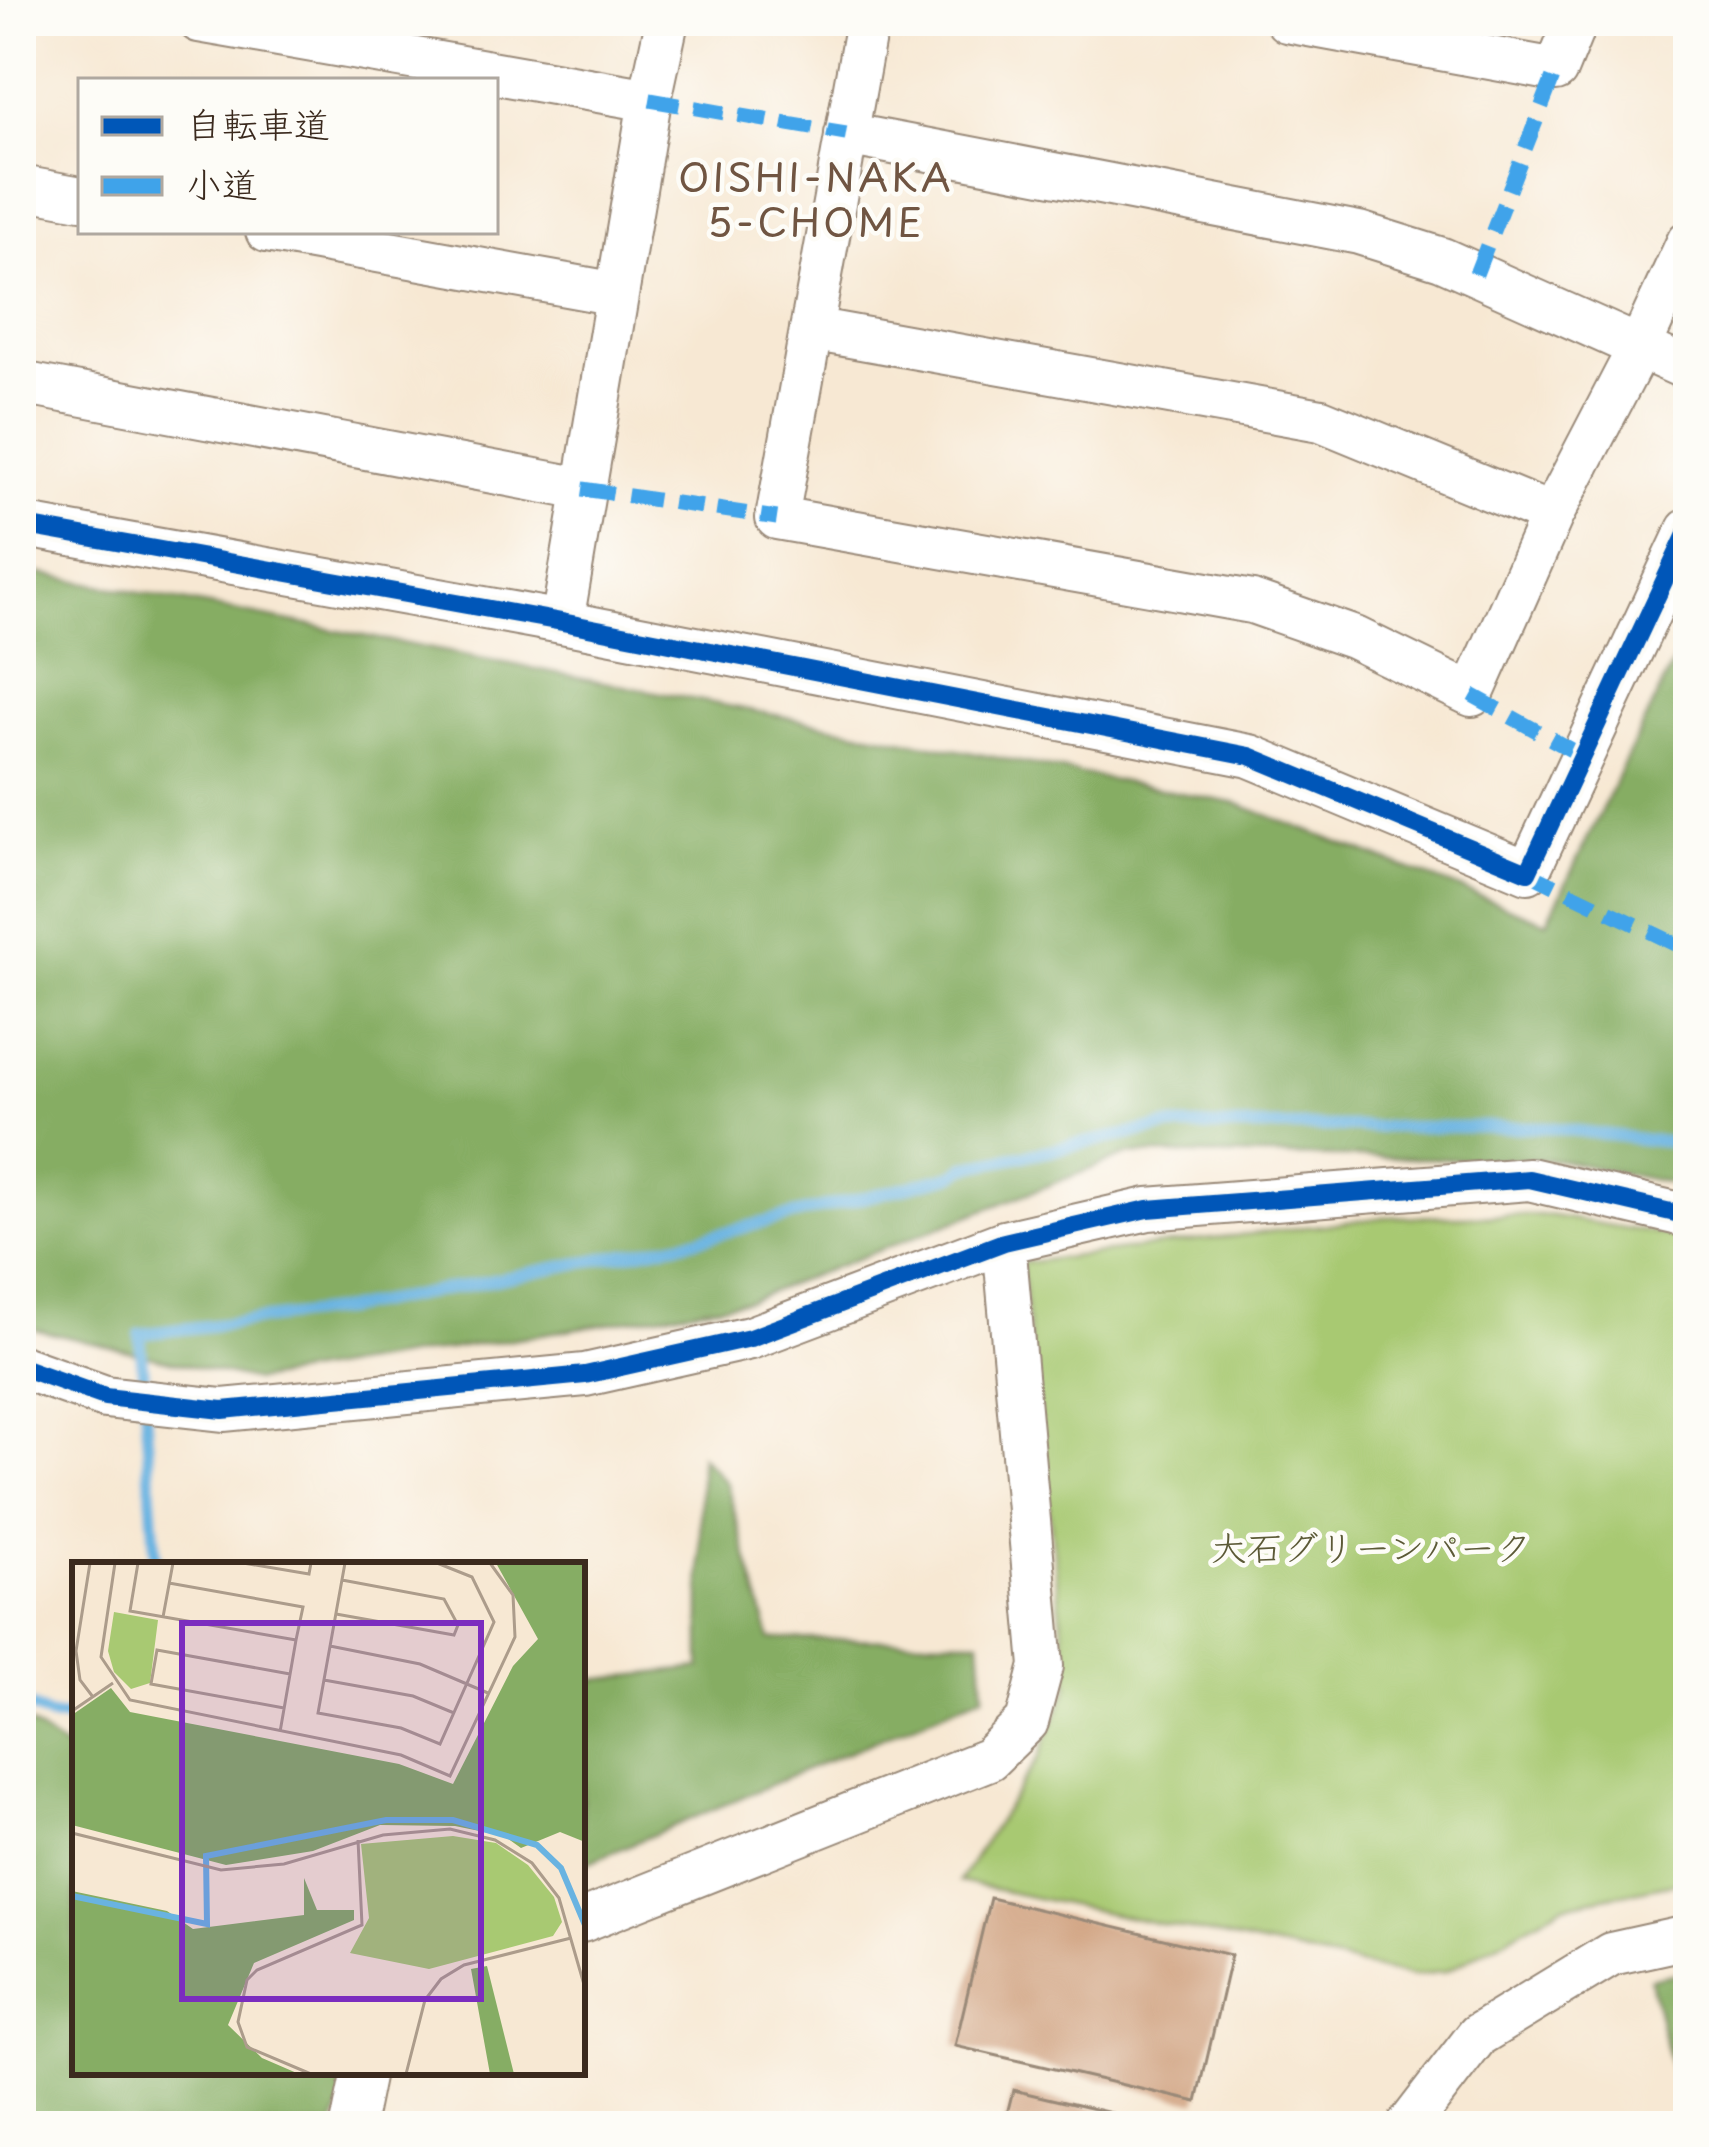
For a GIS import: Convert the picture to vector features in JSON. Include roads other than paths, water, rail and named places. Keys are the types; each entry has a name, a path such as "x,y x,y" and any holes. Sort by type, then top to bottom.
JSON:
{"street":[{"path":"199,21 650,100"},
{"path":"562,622 667,21"},
{"path":"867,21 777,518 1252,602 1354,638 1472,694 1552,514 1688,242"},
{"path":"1287,21 1556,70 1576,21"},
{"path":"846,134 1359,233 1442,259 1688,369"},
{"path":"21,187 78,197"},
{"path":"284,234 617,294"},
{"path":"812,329 1321,420 1552,514"},
{"path":"21,383 584,489"},
{"path":"21,525 562,622 1250,756 1528,872 1688,530"},
{"path":"21,1367 105,1397 223,1410 584,1375 750,1338 1004,1242 1148,1209 1529,1179 1688,1216"},
{"path":"585,1920 989,1759 1027,1722 1042,1666 1004,1242"},
{"path":"1408,2126 1478,2035 1611,1954 1688,1936"},
{"path":"352,2126 362,2075"}],"waterway":[{"path":"156,1562 140,1334 343,1310 690,1241 954,1175 965,1167 1166,1127 1546,1127 1688,1145"},
{"path":"21,1702 50,1717 72,1717"}],"district":[{"name":"OISHI-NAKA 5-CHOME","path":"816,200"}],"park label":[{"name":"大石グリーンパーク","path":"1371,1548"}]}
